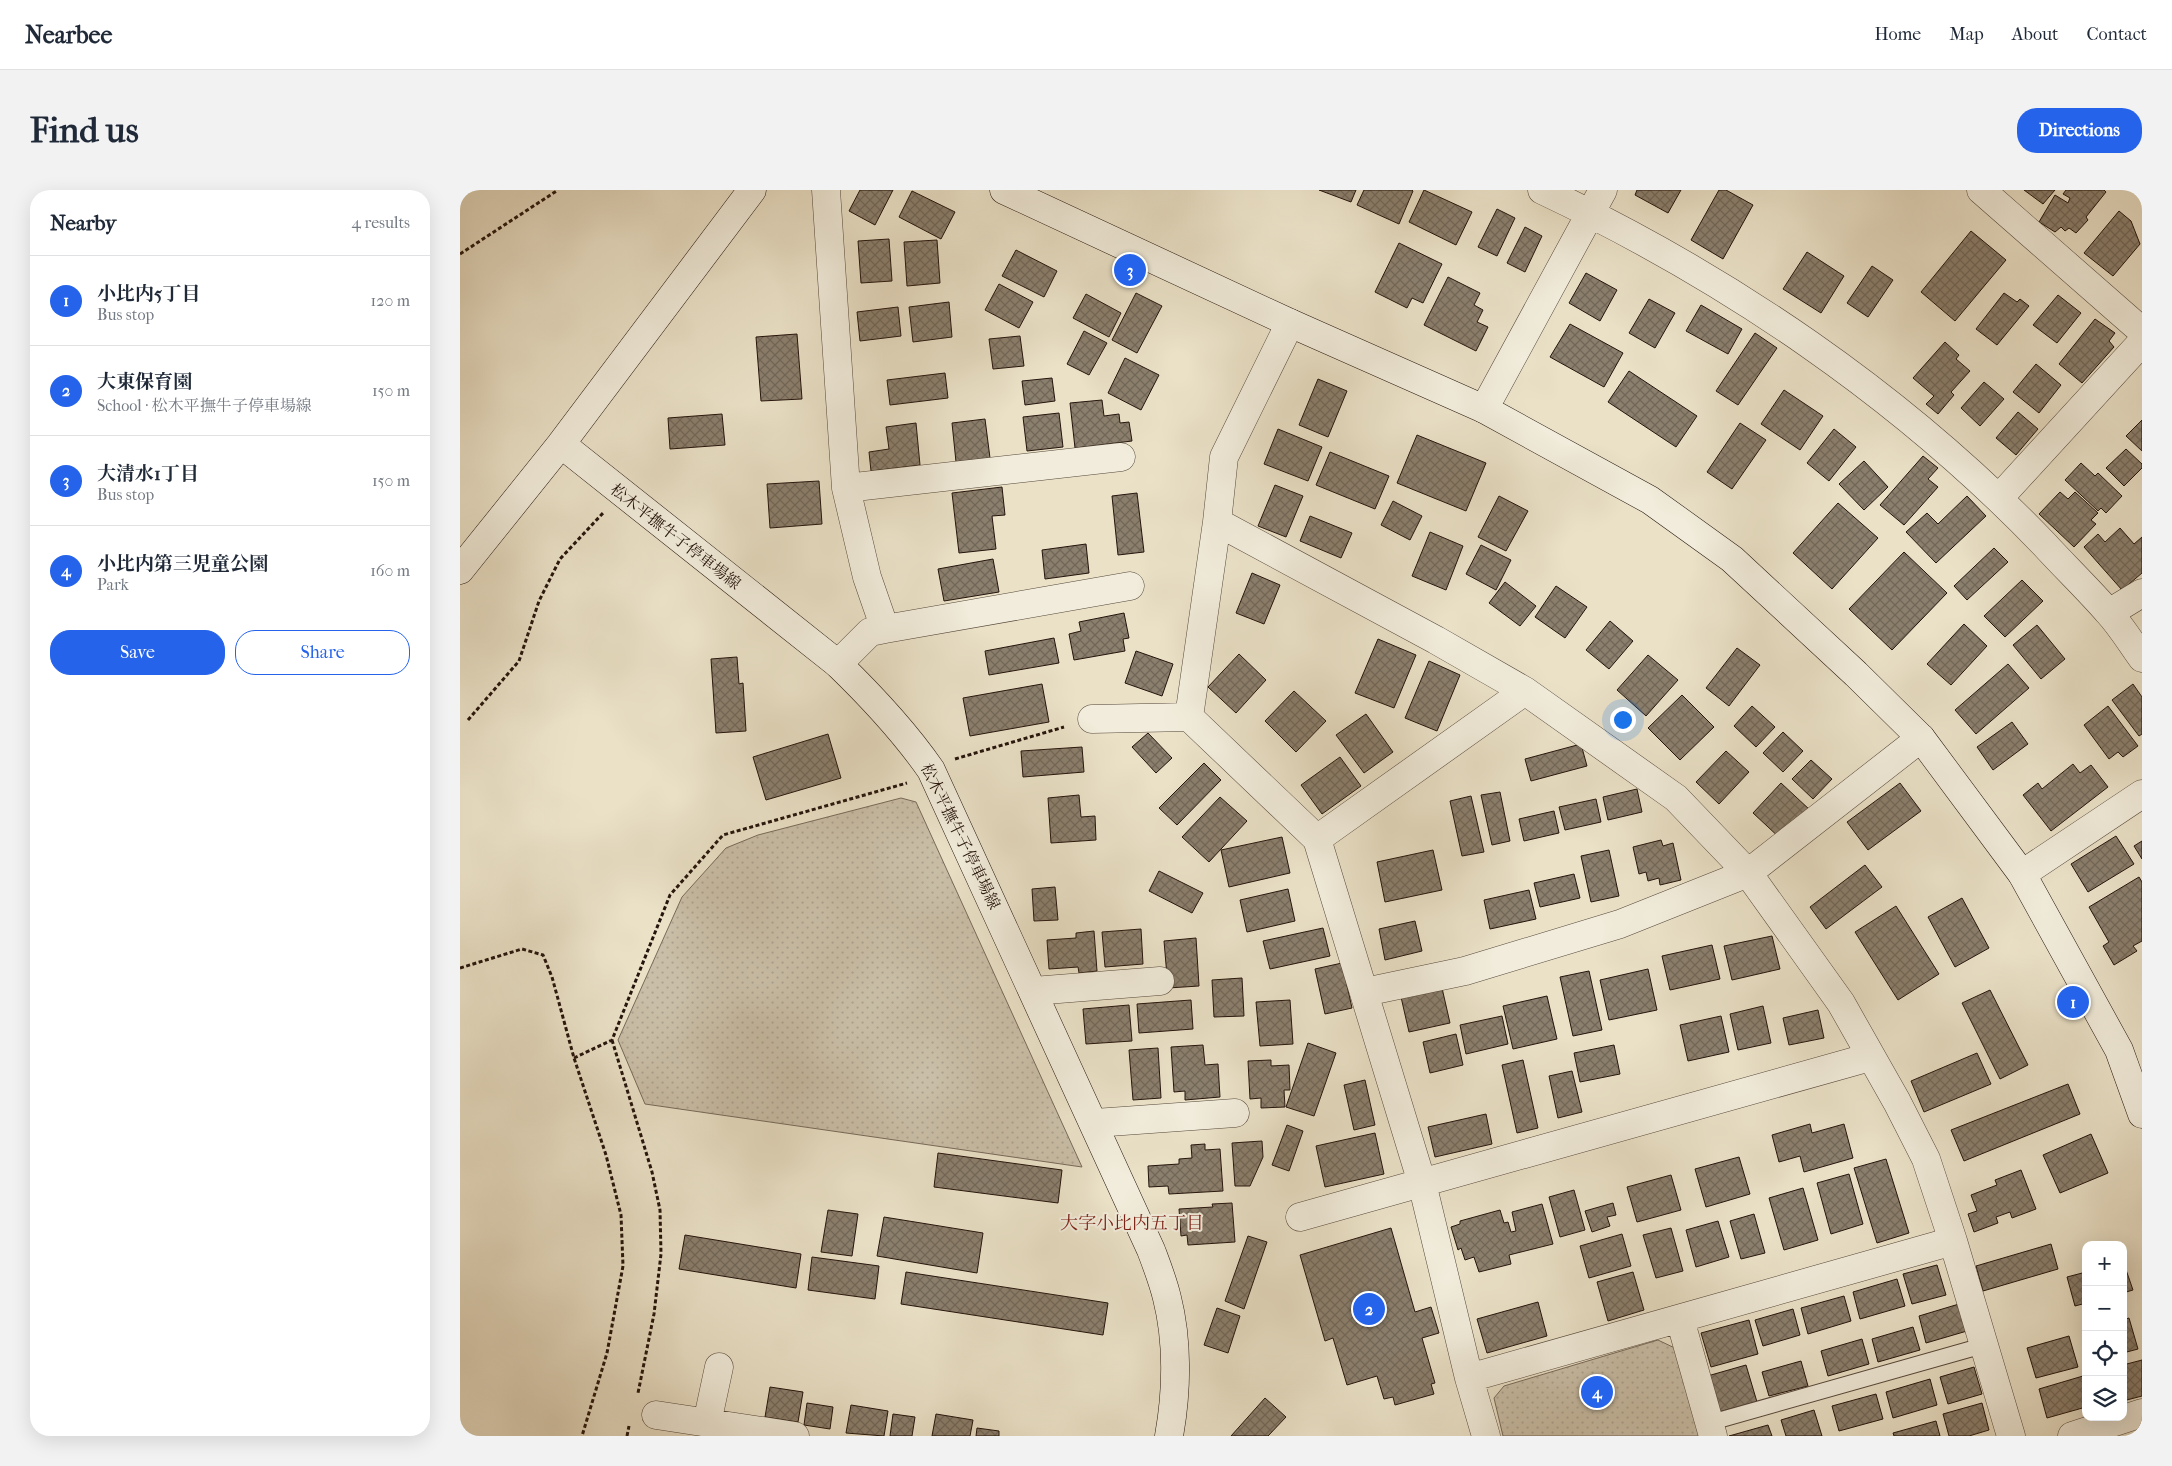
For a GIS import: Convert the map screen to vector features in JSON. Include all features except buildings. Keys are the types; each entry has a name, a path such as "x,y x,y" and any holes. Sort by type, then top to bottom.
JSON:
{"street":[{"path":"460,570 561,444 752,190"},
{"path":"826,190 846,488 867,577 885,629"},
{"path":"1004,190 1290,323 1484,409 1650,500 1732,559 1856,674 1921,738 2022,874 2119,1050 2142,1114"},
{"path":"1542,190 1597,201 1838,364 1924,432 1999,498 2109,613 2142,658"},
{"path":"1982,190 2142,331"},
{"path":"1484,409 1597,201"},
{"path":"1188,717 1217,522 1224,457 1290,323"},
{"path":"1999,498 2142,342"},
{"name":"松木平撫牛子停車場線","path":"561,444 838,664 911,741 932,770 1151,1250 1167,1299 1175,1351 1173,1416 1169,1436"},
{"path":"846,488 1122,457"},
{"path":"1217,522 1436,640 1525,691 1676,798 1748,873 1841,1003 1897,1102 1926,1159 1954,1241 2011,1436"},
{"path":"838,664 870,632 1130,586"},
{"path":"2109,613 2142,593"},
{"path":"1317,839 1525,691"},
{"path":"1092,719 1188,717 1317,839 1422,1183 1469,1378 1486,1436"},
{"path":"1365,992 1465,971 1620,924 1748,873 1921,738"},
{"path":"2022,874 2142,794"},
{"path":"1033,991 1160,981"},
{"path":"1300,1217 1870,1057"},
{"path":"1094,1123 1235,1113"},
{"path":"1469,1378 1954,1241"},
{"path":"1680,1319 1711,1429"},
{"path":"707,1422 719,1367"},
{"path":"641,1411 795,1436"},
{"path":"2072,1436 2142,1413"}],"lane":[{"path":"1711,1429 1985,1345"}],"path":[{"path":"460,254 558,190"},
{"path":"468,720 519,661 539,600 560,559 621,493"},
{"path":"627,1436 641,1411 661,1254 660,1210 652,1172 612,1040 670,895 723,835 903,784 967,754 1092,719"},
{"path":"460,968 522,949 543,955 552,977 574,1058 606,1155 621,1215 624,1266 607,1353 582,1436"},
{"path":"574,1058 612,1040"}],"shaded area":[{"path":"901,798 916,802 1082,1167 645,1104 618,1040 682,897 726,848 758,835"},
{"path":"1658,1340 1683,1352 1707,1436 1503,1436 1494,1398 1504,1386"}],"place":[{"name":"大清水1丁目","path":"1130,270"},
{"name":"小比内5丁目","path":"2073,1002"},
{"name":"大東保育園","path":"1369,1309"},
{"name":"小比内第三児童公園","path":"1597,1392"}],"district":[{"name":"大字小比内五丁目","path":"1132,1223"}]}
